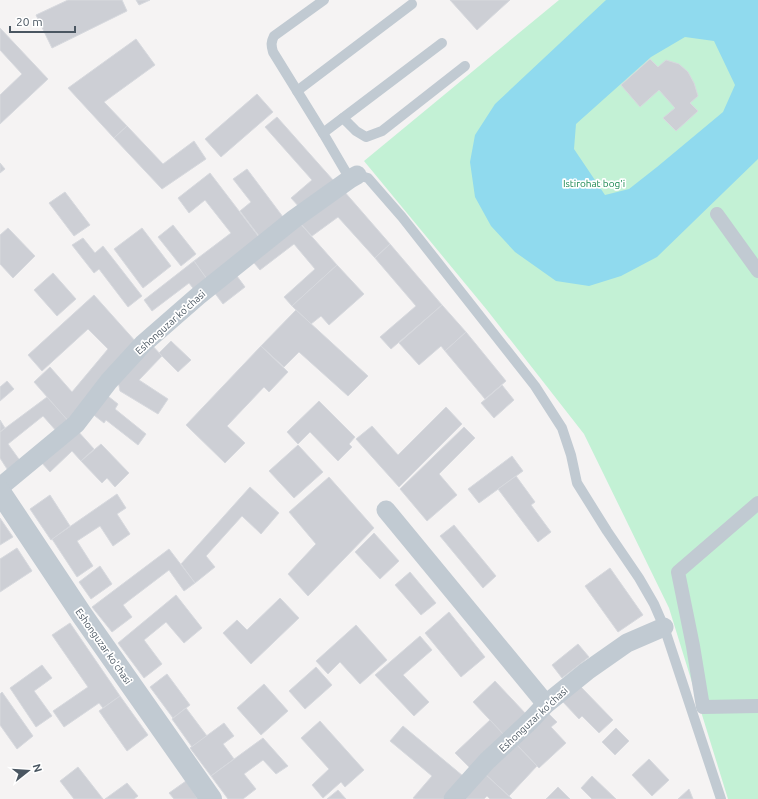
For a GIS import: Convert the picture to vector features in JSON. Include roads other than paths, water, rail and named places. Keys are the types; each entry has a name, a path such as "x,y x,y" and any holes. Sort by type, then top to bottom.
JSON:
{"street":[{"name":"Eshonguzar ko'chasi","path":"0,487 76,424 109,381 143,344 187,305 294,219 353,177"},
{"path":"717,214 758,271"},
{"name":"Eshonguzar ko'chasi","path":"0,492 82,615 211,799"},
{"path":"758,503 678,572 693,646 703,707 758,706"},
{"path":"386,510 546,704"},
{"name":"Eshonguzar ko'chasi","path":"453,799 487,761 546,704 587,671 627,643 664,627"}],"lane":[{"path":"324,0 274,36 271,42 273,52 353,177 368,178 402,217 535,386 562,428 571,454 576,483 639,578 654,604 664,627 721,799"},
{"path":"297,91 412,4"},
{"path":"324,133 442,44"},
{"path":"343,118 356,131 366,137 382,131 465,66"}],"water":[{"path":"606,0 758,0 758,159 657,257 621,276 589,286 556,281 515,252 491,226 475,197 470,162 475,135 495,104","holes":["685,37 714,41 735,85 723,112 629,189 605,195 574,149 576,124 651,57"]}],"park label":[{"name":"Istirohat bog'i","path":"594,183"}]}
